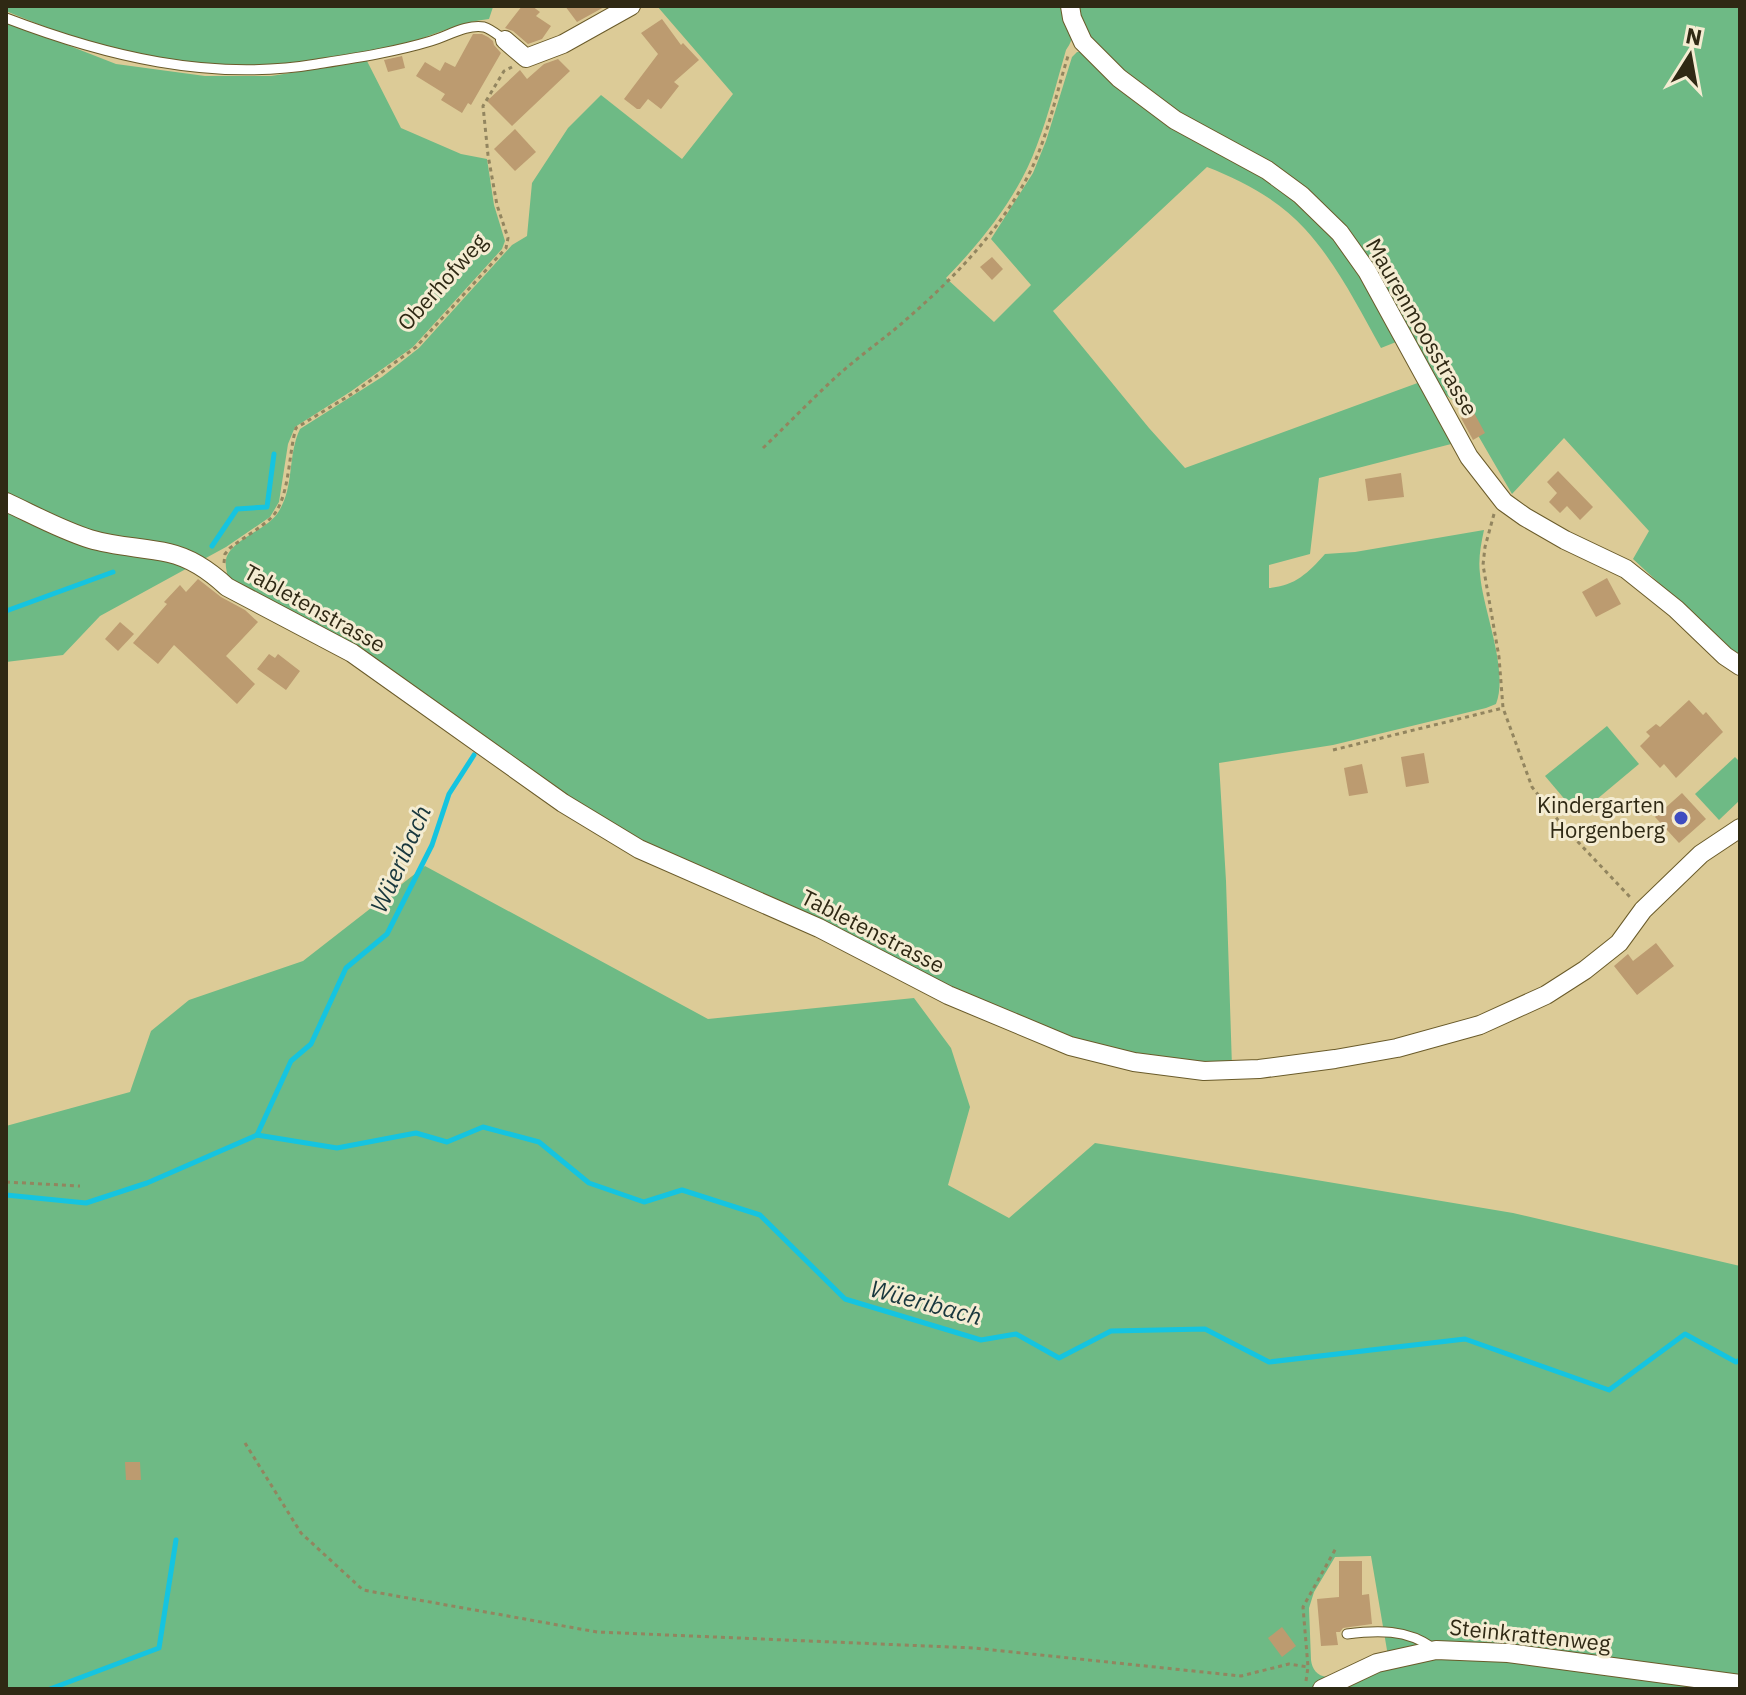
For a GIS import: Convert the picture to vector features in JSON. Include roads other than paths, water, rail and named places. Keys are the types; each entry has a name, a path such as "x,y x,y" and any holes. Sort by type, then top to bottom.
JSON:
{"street":[{"path":"505,40 526,58 563,44 631,6"},
{"name":"Maurenmoosstrasse","path":"1070,6 1083,42 1119,78 1175,120 1267,170 1301,195 1340,233 1367,271 1469,457 1504,502 1565,540 1626,569 1740,666"},
{"name":"Tabletenstrasse","path":"6,502 92,540 170,553 189,560 227,587 352,653 563,803 639,849 819,928 948,995 1070,1046 1134,1062 1204,1071 1259,1069 1397,1048 1480,1025 1546,995 1585,970 1619,943 1643,910 1701,854 1740,828"},
{"name":"Steinkrattenweg","path":"1322,1689 1377,1663 1436,1650 1508,1653 1740,1684"}],"lane":[{"path":"6,18 71,42 162,63 270,71 431,41 468,28 486,27 505,40"},
{"path":"1347,1634 1377,1630 1396,1633 1426,1643 1436,1650"}],"waterway":[{"path":"212,546 237,509 267,507 274,454"},
{"path":"6,611 113,572"},
{"name":"Wüeribach","path":"257,1135 291,1061 311,1044 346,968 387,934 432,845 449,794 474,755"},
{"name":"Wüeribach","path":"6,1195 86,1203 147,1183 257,1135 337,1148 416,1133 447,1142 483,1127 539,1142 589,1183 644,1202 682,1190 760,1215 845,1299 981,1340 1016,1334 1059,1358 1111,1331 1205,1329 1269,1362 1465,1339 1609,1390 1685,1334 1736,1362 1740,1360"},
{"path":"50,1689 159,1648 176,1540"}],"place":[{"name":"Kindergarten Horgenberg","path":"1681,818"}]}
